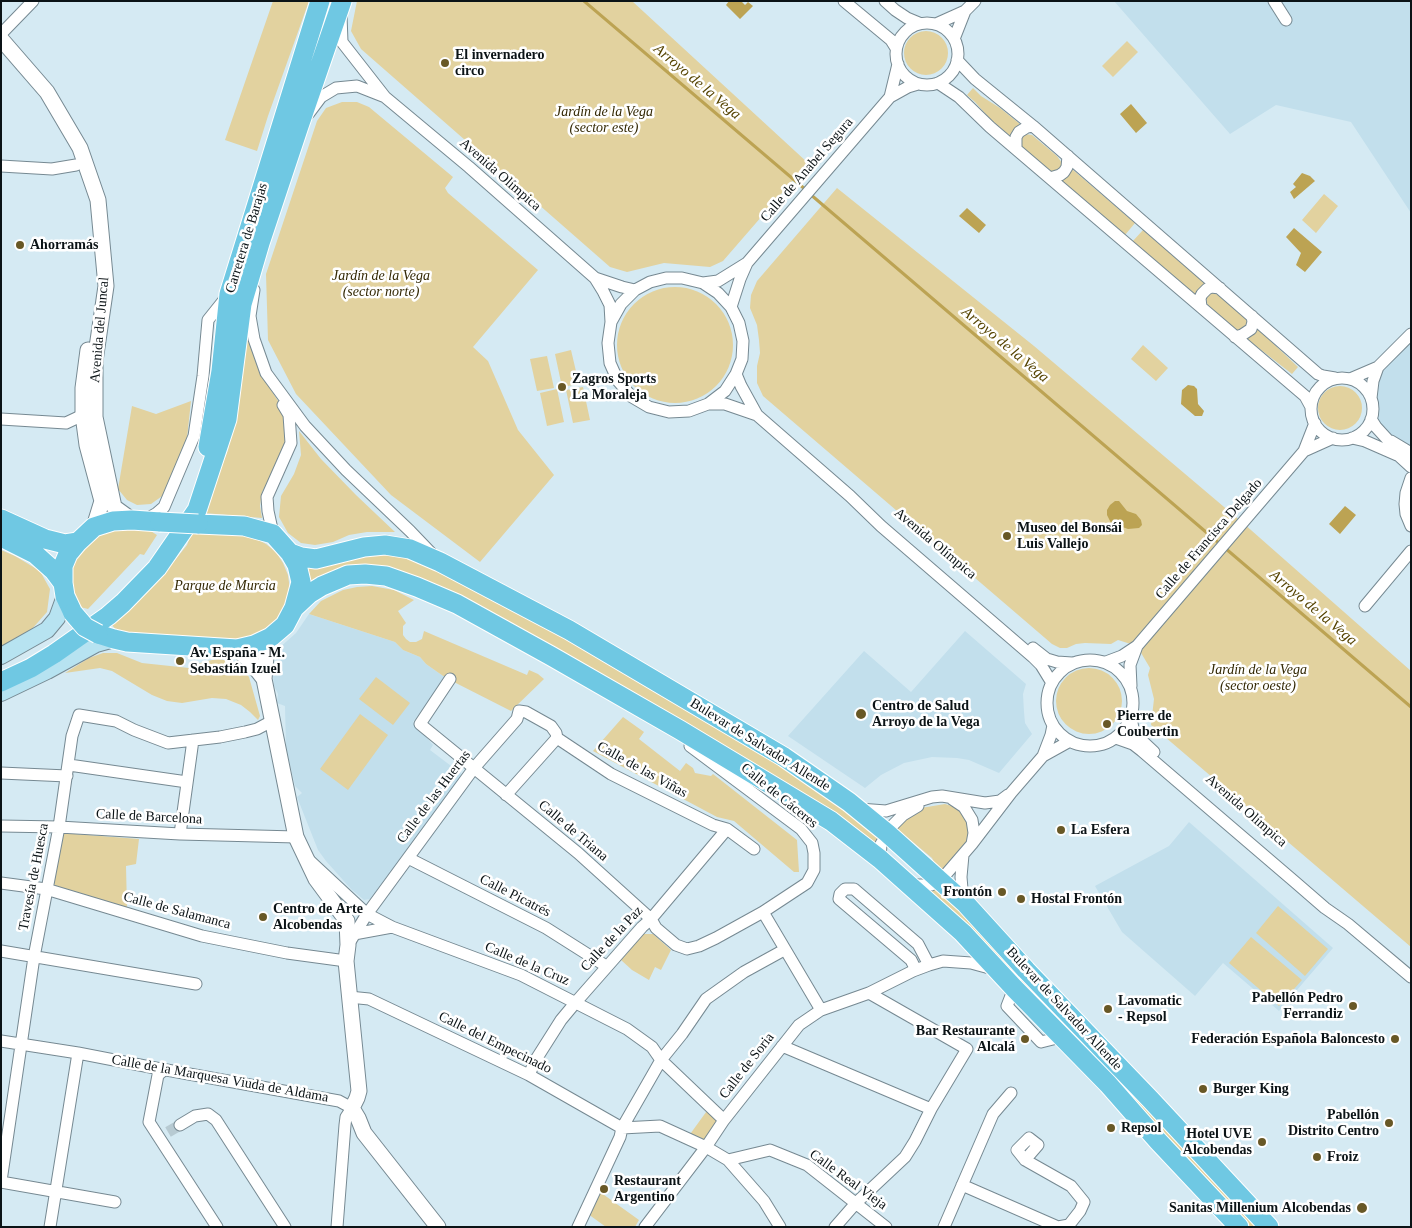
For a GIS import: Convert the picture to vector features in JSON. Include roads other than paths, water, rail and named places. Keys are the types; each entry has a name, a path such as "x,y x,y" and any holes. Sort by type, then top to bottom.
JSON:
{"main road":[{"name":"Carretera de Barajas","path":"193,514 209,444 221,371 229,294 320,1"},
{"name":"Carretera de Barajas","path":"193,514 227,419 242,304 298,126 342,1"},
{"path":"1,668 47,645 96,611 114,596 193,514"},
{"path":"1,682 31,668 54,654 108,616 123,603 157,568 193,514"},
{"path":"1,537 35,554 54,571 64,590 73,613 85,627 106,637 127,642 237,649 254,645 271,637 285,625 294,608 301,582 297,565 290,553 273,534 193,514 145,521 113,521 94,527 68,554 63,566 64,590 56,618 47,630 1,656"},
{"path":"1,518 45,538 65,544 78,542"},
{"name":"Bulevar de Salvador Allende","path":"290,553 316,559 364,547 385,545 410,550 440,562 568,630 784,757 858,809 941,880 966,904 1269,1227"},
{"name":"Bulevar de Salvador Allende","path":"294,608 309,594 322,586 348,575 386,576 417,587 457,604 615,693 831,821 880,858 963,933 1108,1084 1158,1141 1239,1227"},
{"path":"1,693 48,671 106,637"}],"street":[{"path":"1,34 33,1"},
{"name":"Avenida Olímpica","path":"342,1 342,42 385,97 469,167 595,278 604,291 610,305 611,322"},
{"path":"844,1 891,40 896,48"},
{"path":"885,1 907,18 919,23"},
{"path":"936,24 965,11 975,1"},
{"path":"1274,1 1286,20"},
{"path":"954,39 965,11"},
{"path":"930,22 943,27 950,32 957,46 958,60 954,70 938,83 918,84 909,80 902,73 898,64 896,48 899,40 904,32 919,23 930,22"},
{"name":"Avenida del Juncal","path":"1,38 48,92 80,148 98,200 106,286 95,362 95,417 114,507 145,521"},
{"name":"Avenida del Juncal","path":"1,50 37,95 60,129 76,165 88,200 97,269 96,292 84,367 83,415 87,445 102,501 94,527"},
{"path":"958,60 974,79 1068,156 1318,374 1335,378 1350,378 1378,367 1411,334"},
{"name":"Calle de Anabel Segura","path":"890,97 898,64"},
{"path":"938,83 958,97 990,127 1305,396 1311,407 1315,423 1326,435 1332,438 1352,438 1365,441 1399,456"},
{"name":"Calle de Anabel Segura","path":"731,307 740,279 748,263 890,97 918,84"},
{"name":"Avenida Olímpica","path":"298,126 322,96 336,88 357,86 385,97"},
{"path":"1016,149 1016,137 1019,132 1033,126"},
{"path":"1050,178 1064,172 1067,167 1068,156"},
{"path":"1,166 52,169 76,165"},
{"path":"260,243 250,316 254,339 266,373 305,426 346,470 440,562"},
{"name":"Calle de Anabel Segura","path":"703,283 718,281 748,263"},
{"name":"Avenida Olímpica","path":"595,278 635,290"},
{"path":"666,278 682,278 703,283 718,293 731,307 739,323 743,341 742,358 736,374 725,391 708,404 689,411 669,412 649,407 632,397 618,382 610,363 608,342 611,322 621,304 635,290 650,282 666,278"},
{"path":"1201,307 1200,298 1207,289 1212,287 1220,288"},
{"path":"145,521 164,506 194,436 203,376 208,320 229,294"},
{"path":"1235,336 1242,335 1251,329 1252,316"},
{"path":"1352,438 1364,430 1371,418 1373,412 1371,398 1373,381 1378,367"},
{"name":"Avenida Olímpica","path":"736,374 756,415"},
{"path":"1311,407 1314,396 1320,386 1335,378"},
{"path":"1350,378 1363,386 1371,398"},
{"path":"273,383 288,416 291,443 267,497 273,534"},
{"name":"Avenida Olímpica","path":"708,404 725,404 756,415 850,496 881,526 1033,656 1052,683"},
{"path":"1,419 66,424 83,415"},
{"path":"1371,418 1399,456 1411,467"},
{"name":"Calle de Francisca Delgado","path":"1106,662 1122,656 1137,646 1304,451 1315,423"},
{"name":"Calle de Francisca Delgado","path":"1304,451 1332,438"},
{"path":"1387,439 1411,453"},
{"path":"1411,478 1406,492 1405,504 1406,514 1411,526"},
{"name":"Avenida Olímpica","path":"850,496 885,521 1047,659 1072,663"},
{"path":"1366,606 1411,551"},
{"path":"271,637 266,656 264,679 296,837 316,879 347,921 351,940 346,961 358,1091 357,1098 346,1117 337,1227"},
{"name":"Calle de Francisca Delgado","path":"1131,687 1130,665 1137,646"},
{"path":"237,649 250,661 264,679"},
{"path":"1086,660 1106,662 1123,674 1131,687 1134,709 1127,727 1116,738 1094,746 1082,746 1070,741 1053,725 1047,706 1048,693 1057,676 1072,663 1086,660"},
{"name":"Calle de Triana","path":"450,679 420,724 578,853 652,919"},
{"name":"Calle de Cáceres","path":"615,693 704,756 801,829 812,843 814,853 814,870 807,883 763,912 699,946 687,949 676,945 656,928 652,919"},
{"name":"Calle de las Huertas","path":"351,940 367,914 474,768 517,719 519,711 526,712 551,726 557,738"},
{"name":"Travesía de Huesca","path":"1,1181 34,957 59,827 72,736 79,715 116,721 168,743 193,740"},
{"name":"Avenida Olímpica","path":"1131,718 1133,728 1138,737 1329,902 1348,924"},
{"path":"180,834 193,740 245,732 257,729 272,721"},
{"path":"909,885 931,885 941,880 1043,756 1052,735 1053,725"},
{"path":"506,795 557,738"},
{"name":"Calle de las Viñas","path":"557,738 611,774 712,825 727,829 754,849"},
{"name":"Avenida Olímpica","path":"1116,738 1133,744 1142,751 1325,908 1348,924 1411,976"},
{"path":"1043,756 1070,741"},
{"path":"1,773 68,770 187,782"},
{"path":"858,809 886,811 932,797 942,796 986,803 1000,801 1012,793"},
{"path":"880,858 881,844 892,825 903,815 932,797"},
{"path":"951,798 964,807 972,820 974,833 972,844"},
{"name":"Calle de Barcelona","path":"1,826 296,837"},
{"name":"Calle de la Paz","path":"529,1075 535,1061 561,1020 642,926 652,919 727,829"},
{"path":"963,854 961,877 966,904"},
{"name":"Calle de la Cruz","path":"305,856 367,914 392,926 521,976 627,1029 652,1047 661,1060 724,1120"},
{"name":"Calle Picatrés","path":"408,858 546,928 606,966"},
{"name":"Calle de Salamanca","path":"1,883 46,889 202,936 346,961"},
{"path":"913,971 914,966 911,960 839,899 840,894 845,889 854,889 918,944 929,965"},
{"path":"763,912 821,1010"},
{"path":"351,940 392,926"},
{"path":"578,1227 620,1137 622,1128 661,1060 706,999 744,972 784,950"},
{"path":"1,951 196,984"},
{"name":"Calle de Soria","path":"645,1227 706,1147 724,1120 799,1025 821,1010 869,993 913,971 943,961 971,963 997,970"},
{"path":"835,1227 856,1203 905,1157 967,1049 869,993"},
{"name":"Calle del Empecinado","path":"349,997 369,999 529,1075 622,1128"},
{"name":"Calle de la Marquesa Viuda de Aldama","path":"1,1041 338,1100 352,1108"},
{"path":"782,1046 931,1109"},
{"path":"50,1227 78,1053"},
{"path":"164,1070 158,1075 149,1122 164,1135 217,1227"},
{"path":"944,1227 993,1114 1011,1093"},
{"path":"352,1108 364,1133 438,1227"},
{"path":"180,1125 195,1116 208,1114 216,1120 285,1227"},
{"path":"622,1128 660,1126 706,1147 728,1160 764,1201 780,1227"},
{"name":"Calle Real Vieja","path":"728,1160 770,1150 807,1165 886,1227"},
{"path":"962,1185 1058,1227 1069,1225 1080,1211 1084,1202 1071,1186 1025,1160"},
{"path":"1,1181 115,1202"}],"waterway":[{"name":"Arroyo de la Vega","path":"584,1 806,190"},
{"name":"Arroyo de la Vega","path":"810,194 1220,544"},
{"name":"Arroyo de la Vega","path":"1225,548 1411,707"}],"tunnel":[{"path":"168,1132 180,1125"}],"place":[{"name":"El invernadero circo","path":"445,63"},
{"name":"Ahorramás","path":"20,245"},
{"name":"Zagros Sports La Moraleja","path":"562,387"},
{"name":"Museo del Bonsái Luis Vallejo","path":"1007,536"},
{"name":"Av. España - M. Sebastián Izuel","path":"180,661"},
{"name":"Centro de Salud Arroyo de la Vega","path":"861,714"},
{"name":"Pierre de Coubertin","path":"1107,724"},
{"name":"La Esfera","path":"1061,830"},
{"name":"Frontón","path":"1002,892"},
{"name":"Hostal Frontón","path":"1021,899"},
{"name":"Centro de Arte Alcobendas","path":"263,917"},
{"name":"Pabellón Pedro Ferrandiz","path":"1353,1006"},
{"name":"Lavomatic - Repsol","path":"1108,1009"},
{"name":"Bar Restaurante Alcalá","path":"1025,1039"},
{"name":"Federación Española Baloncesto","path":"1395,1039"},
{"name":"Burger King","path":"1203,1089"},
{"name":"Pabellón Distrito Centro","path":"1389,1123"},
{"name":"Repsol","path":"1111,1128"},
{"name":"Hotel UVE Alcobendas","path":"1262,1142"},
{"name":"Froiz","path":"1317,1157"},
{"name":"Restaurant Argentino","path":"604,1189"},
{"name":"Sanitas Millenium Alcobendas","path":"1362,1208"}],"park label":[{"name":"Jardín de la Vega (sector este)","path":"604,120"},
{"name":"Jardín de la Vega (sector norte)","path":"381,284"},
{"name":"Parque de Murcia","path":"225,586"},
{"name":"Jardín de la Vega (sector oeste)","path":"1258,678"}]}
